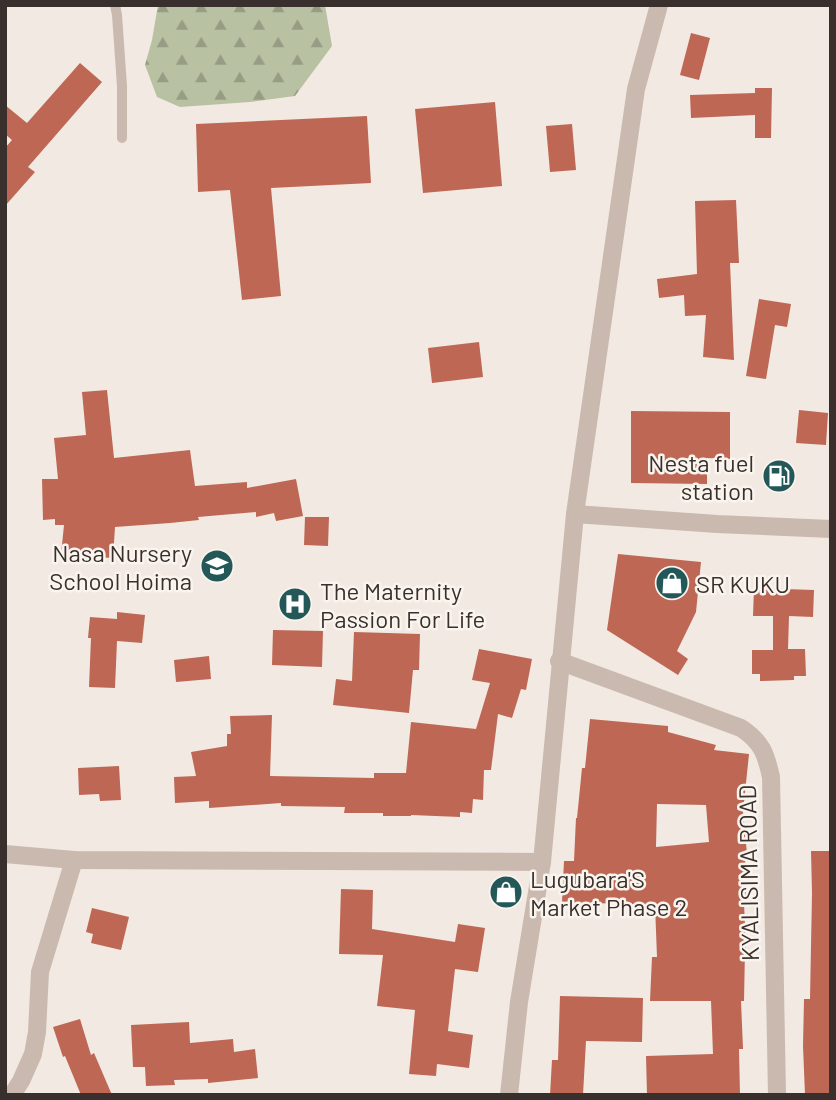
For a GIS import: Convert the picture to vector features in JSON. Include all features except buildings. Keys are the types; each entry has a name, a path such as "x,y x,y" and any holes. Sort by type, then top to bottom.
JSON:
{"street":[{"path":"509,1095 519,1002 541,862 575,514 636,89 659,5"},
{"path":"575,514 831,529"},
{"name":"KYALISIMA ROAD","path":"559,661 741,729 760,743 771,777 777,1095"},
{"path":"5,854 74,860 541,862"},
{"path":"12,1095 33,1054 40,972 74,860"}],"lane":[{"path":"117,9 122,138"}],"green space":[{"path":"158,5 325,5 332,46 295,96 180,107 157,97 145,65"}],"place":[{"name":"Nesta fuel station","path":"779,476"},
{"name":"Nasa Nursery School Hoima","path":"217,566"},
{"name":"SR KUKU","path":"672,583"},
{"name":"The Maternity Passion For Life","path":"295,604"},
{"name":"Lugubara'S Market Phase 2","path":"506,892"}]}
